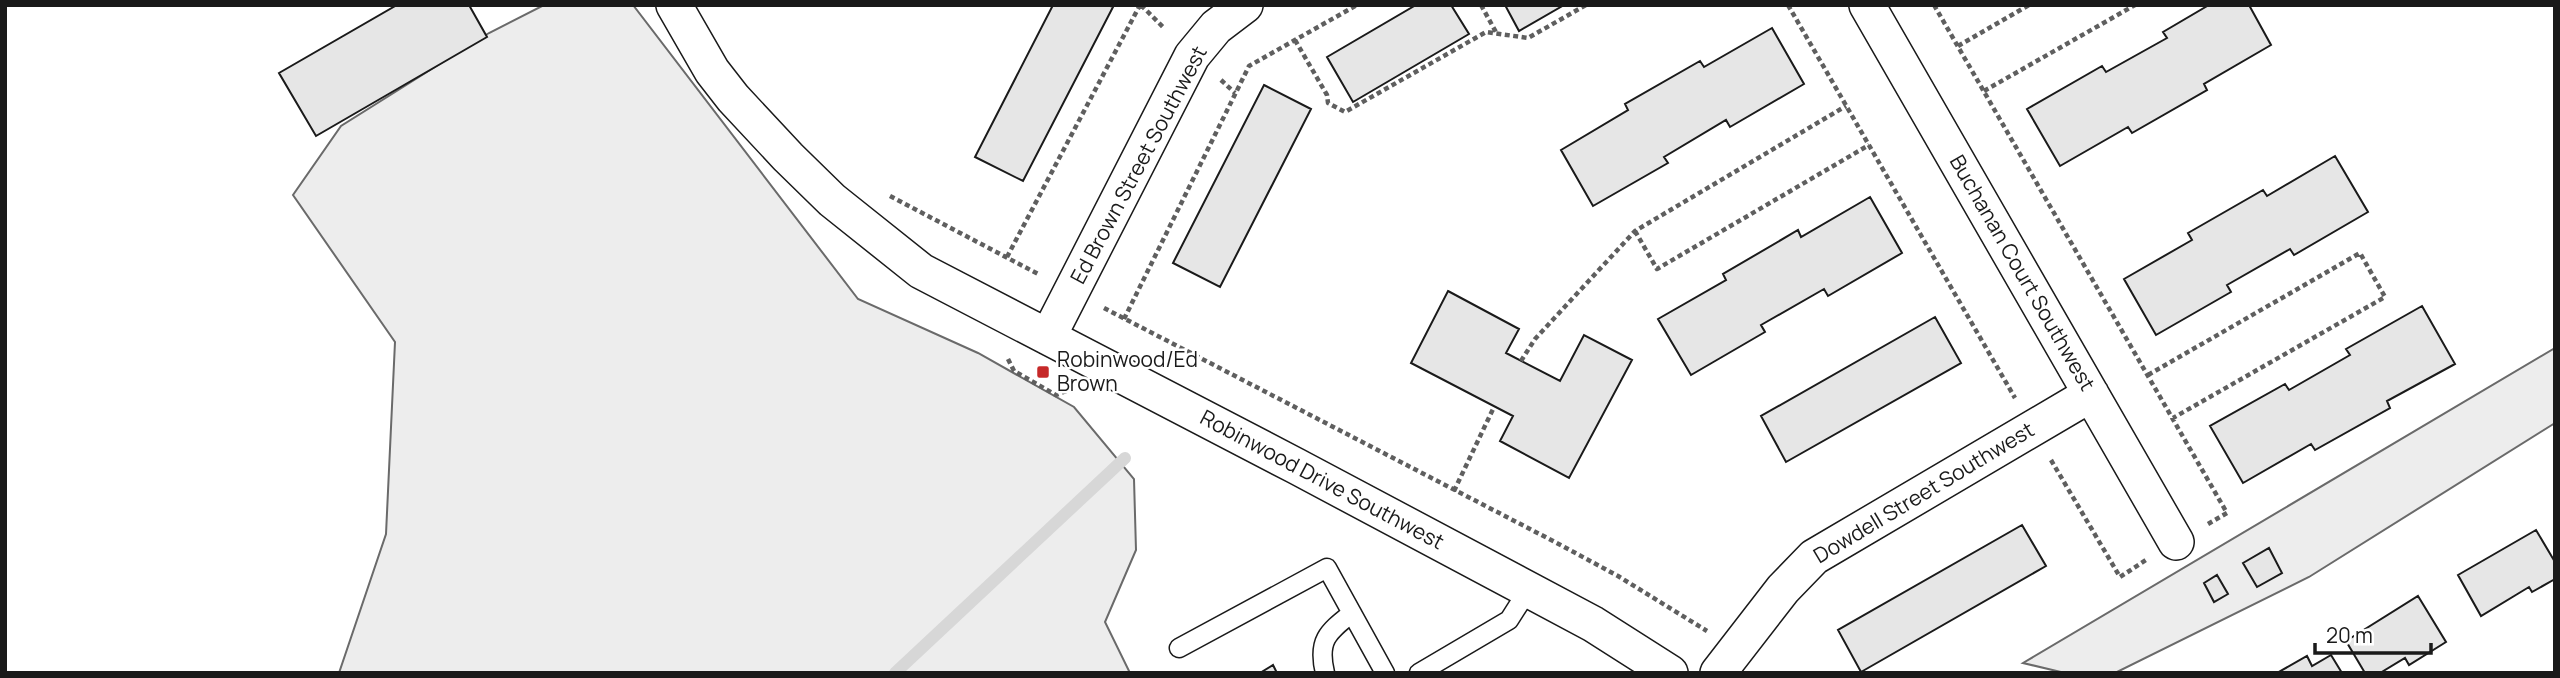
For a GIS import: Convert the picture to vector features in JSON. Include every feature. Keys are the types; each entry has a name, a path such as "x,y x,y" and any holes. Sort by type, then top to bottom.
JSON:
{"street":[{"name":"Robinwood Drive Southwest","path":"674,5 712,71 733,98 832,200 921,271 1594,624 1670,673"},
{"name":"Ed Brown Street Southwest","path":"1048,337 1192,56 1216,27 1245,5"},
{"name":"Buchanan Court Southwest","path":"1867,5 2176,542"},
{"name":"Dowdell Street Southwest","path":"1727,661 1783,589 1814,557 2091,394"}],"lane":[{"path":"1179,649 1327,568 1385,673"},
{"path":"1419,673 1508,620 1528,590"},
{"path":"1325,673 1321,656 1327,633 1352,613"}],"path":[{"path":"1007,257 1140,5"},
{"path":"1124,319 1249,66 1357,5"},
{"path":"1481,5 1497,34"},
{"path":"1295,40 1327,95 1328,103 1345,112 1486,33 1528,38 1586,5"},
{"path":"1958,46 2029,5"},
{"path":"1984,90 2135,5"},
{"path":"1521,361 1535,339 1635,231 1846,106"},
{"path":"1635,231 1657,269 1869,145"},
{"path":"887,194 1618,576 1727,661"},
{"path":"2148,375 2360,253 2385,297 2173,418"},
{"path":"1454,491 1494,407"}],"shaded area":[{"path":"544,5 633,5 858,299 978,353 1074,407 1134,479 1136,550 1105,622 1130,673 339,673 386,534 395,342 293,195 341,126 489,33"},
{"path":"2555,348 2555,423 2309,577 2115,673 2065,673 2023,663"}],"building":[{"path":"397,5 469,5 487,37 316,136 279,73"},
{"path":"1053,5 1113,7 1023,181 975,157"},
{"path":"1416,5 1451,5 1469,34 1353,102 1327,57"},
{"path":"1505,5 1564,5 1519,31"},
{"path":"2209,5 2249,5 2271,45 2204,84 2207,90 2132,133 2128,127 2060,166 2027,109 2102,66 2106,72 2167,38 2163,32"},
{"path":"1772,28 1804,84 1730,127 1726,120 1664,157 1668,163 1593,206 1561,150 1628,110 1625,104 1700,61 1704,67"},
{"path":"1264,85 1311,109 1220,287 1173,263"},
{"path":"2335,156 2368,212 2294,255 2290,249 2227,285 2231,292 2156,335 2124,279 2192,240 2188,233 2263,190 2267,196"},
{"path":"1870,197 1902,253 1828,296 1824,289 1761,325 1765,332 1691,375 1658,319 1726,280 1723,274 1798,230 1801,237"},
{"path":"1448,291 1519,329 1506,353 1560,381 1584,335 1632,360 1569,478 1500,441 1513,416 1411,363"},
{"path":"2422,306 2455,364 2387,401 2390,408 2315,450 2311,444 2243,483 2210,426 2285,384 2289,390 2350,355 2346,349"},
{"path":"1935,317 1961,363 1786,462 1761,416"},
{"path":"2022,525 2046,566 1861,672 1838,630"},
{"path":"2536,530 2555,562 2555,579 2532,592 2529,587 2481,616 2458,575"},
{"path":"2269,548 2282,573 2257,587 2243,563"},
{"path":"2217,575 2228,594 2214,602 2204,583"},
{"path":"2418,596 2446,642 2409,665 2405,658 2380,673 2365,673 2346,641"},
{"path":"2331,655 2342,673 2277,673 2307,656 2312,666"},
{"path":"1273,665 1277,673 1260,673"}],"waterway":[{"path":"895,673 1125,458"}],"place":[{"name":"Robinwood/Ed Brown","path":"1043,372"}]}
